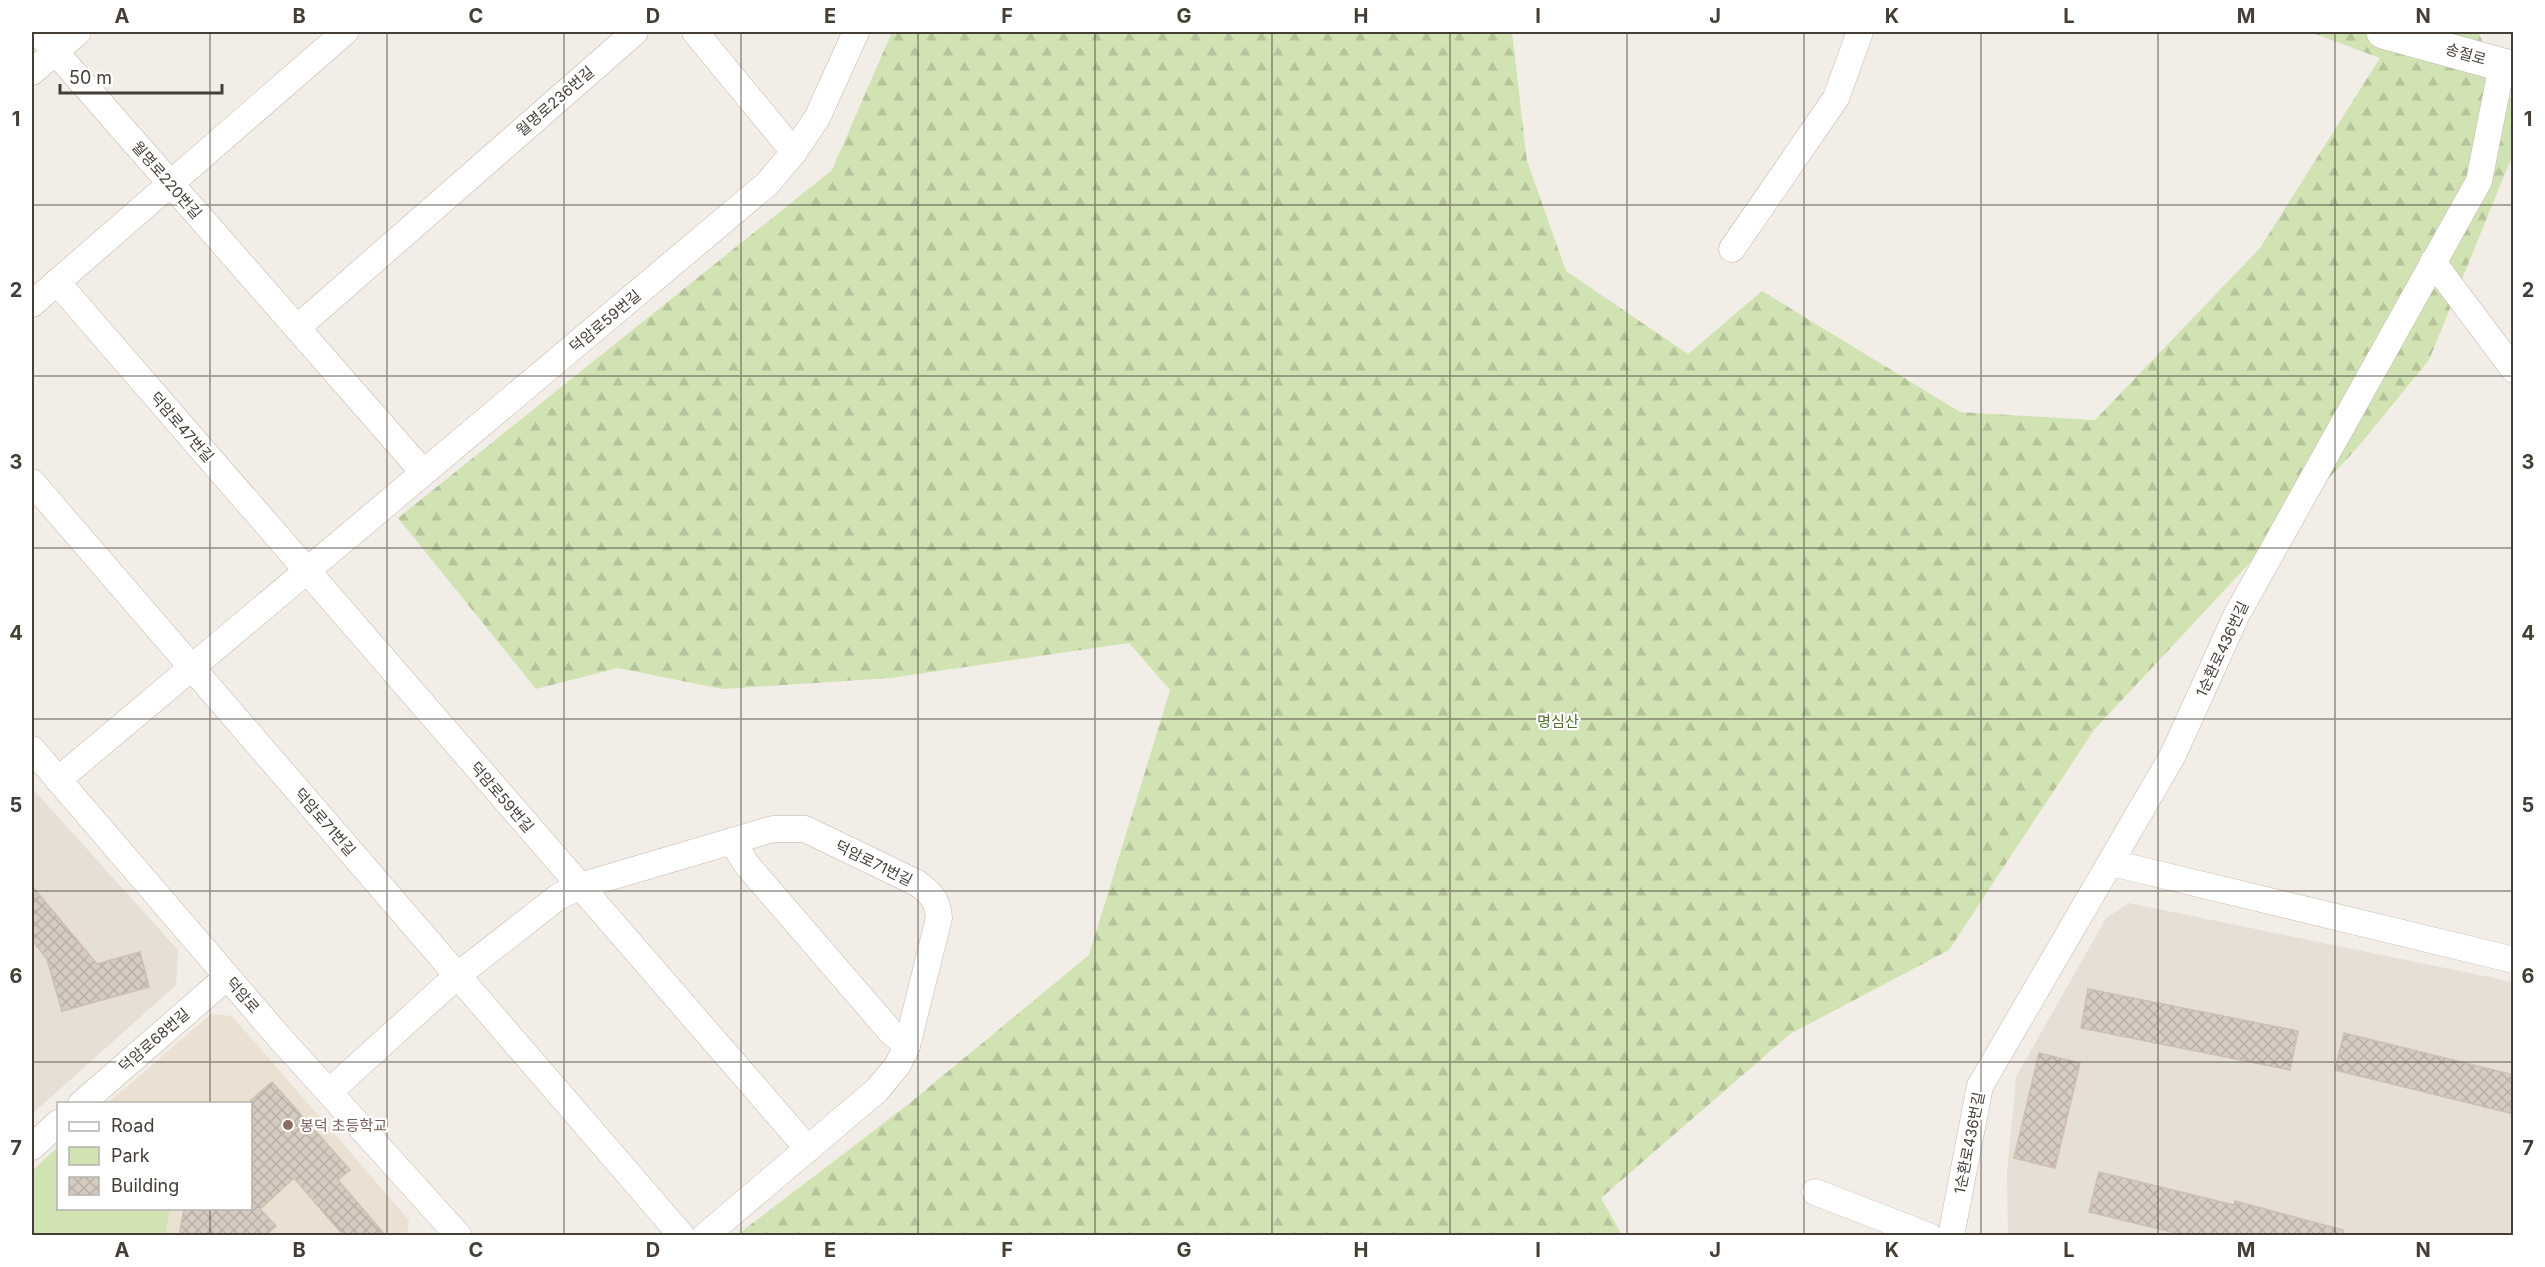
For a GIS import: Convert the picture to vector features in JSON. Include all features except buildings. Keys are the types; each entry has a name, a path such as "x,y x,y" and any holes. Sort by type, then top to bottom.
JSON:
{"street":[{"name":"월명로220번길","path":"38,32 423,472"},
{"path":"32,72 78,32"},
{"path":"32,304 345,32"},
{"name":"월명로236번길","path":"297,328 635,32"},
{"path":"695,32 794,152"},
{"name":"덕암로59번길","path":"58,780 767,184 794,152 817,118 856,32"},
{"path":"1732,249 1836,99 1860,32"},
{"name":"송절로","path":"2383,32 2508,67"},
{"name":"1순환로436번길","path":"1951,1236 1980,1086 2173,756 2236,616 2479,181 2508,67"},
{"path":"2433,262 2514,370"},
{"name":"덕암로47번길","path":"57,282 306,572"},
{"path":"32,482 193,668"},
{"name":"덕암로59번길","path":"306,572 580,886"},
{"name":"덕암로71번길","path":"193,668 682,1236"},
{"name":"덕암로","path":"32,750 227,977 459,1236"},
{"name":"덕암로71번길","path":"329,1092 458,975 558,897 580,886 732,840 773,829 805,829 917,883 929,891 938,905 939,918 907,1046 897,1066 877,1090 705,1236"},
{"path":"732,840 747,865 890,1031 907,1046"},
{"path":"2112,863 2514,960"},
{"path":"580,886 808,1149"},
{"name":"덕암로68번길","path":"83,1102 227,977"},
{"path":"32,1147 57,1124"},
{"path":"1815,1192 1929,1236"}],"shaded area":[{"path":"32,788 178,950 176,985 32,1114"},
{"path":"2129,903 2513,982 2513,1235 2008,1236 2007,1173 2016,1077 2106,918"},
{"name":"봉덕 초등학교","path":"211,1014 232,1016 409,1220 407,1236 32,1235 32,1171 57,1148 57,1210 252,1210 252,1102 109,1102"}],"green space":[{"name":"명심산","path":"892,32 1512,32 1527,161 1566,271 1688,354 1762,291 1960,412 2095,420 2260,248 2380,58 2310,32 2478,32 2513,103 2513,154 2429,360 2358,447 2094,730 1949,950 1790,1034 1601,1198 1622,1235 737,1235 906,1106 1089,955 1170,690 1129,643 891,678 722,689 618,668 536,689 398,518 832,170"},
{"path":"57,1148 57,1210 170,1210 165,1235 32,1235 32,1171"}],"place":[{"name":"봉덕 초등학교","path":"288,1125"}]}
